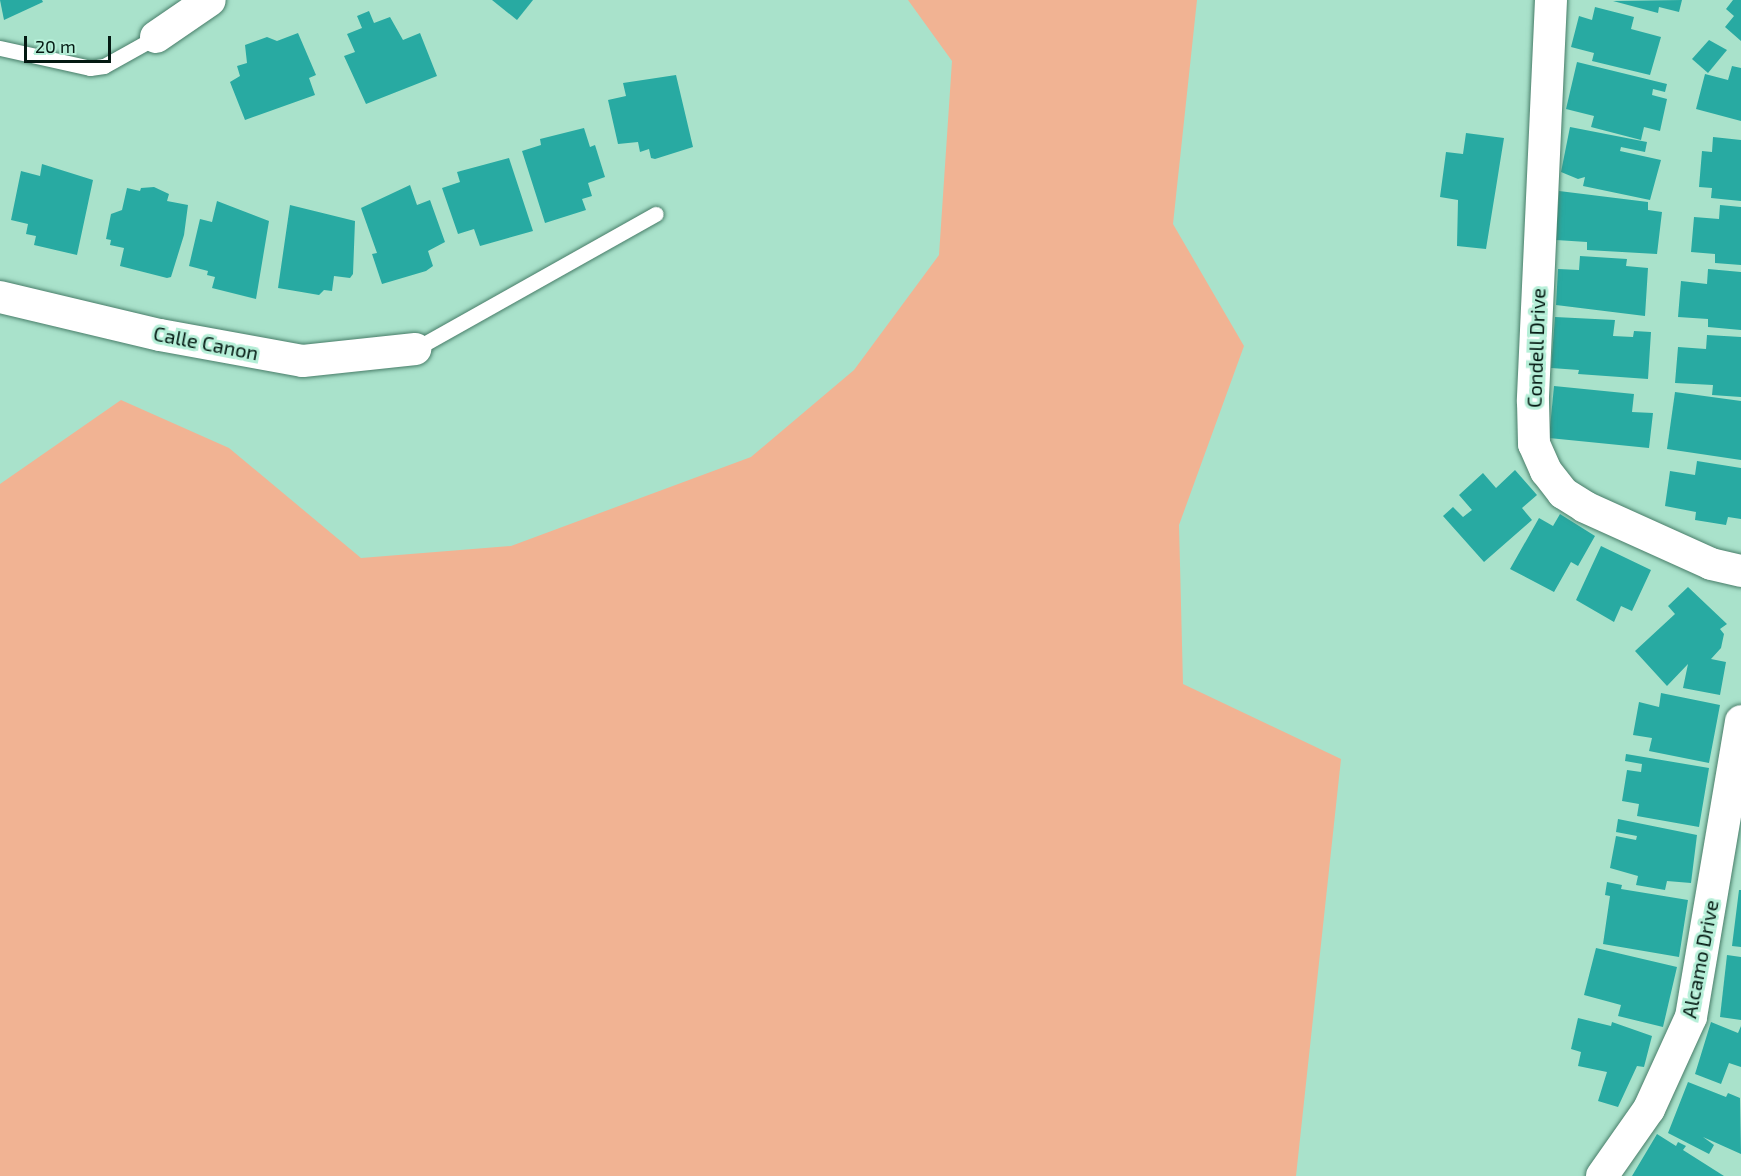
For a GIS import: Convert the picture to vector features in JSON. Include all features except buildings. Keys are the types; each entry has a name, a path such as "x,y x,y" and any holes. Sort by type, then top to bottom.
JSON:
{"street":[{"path":"156,37 210,0"},
{"name":"Condell Drive","path":"1551,0 1533,402 1534,444 1546,471 1563,493 1586,507 1711,564 1741,571"},
{"name":"Calle Canon","path":"0,297 160,334 303,361 415,349"},
{"name":"Alcamo Drive","path":"1602,1176 1649,1109 1690,1017 1741,721"}],"lane":[{"path":"0,48 90,68 104,66 156,37"},
{"path":"415,349 656,214"}],"shaded area":[{"path":"908,0 1197,0 1173,224 1244,346 1179,525 1183,684 1341,759 1296,1176 0,1176 0,484 121,400 229,448 361,558 511,546 751,457 854,370 939,255 952,61"}]}
